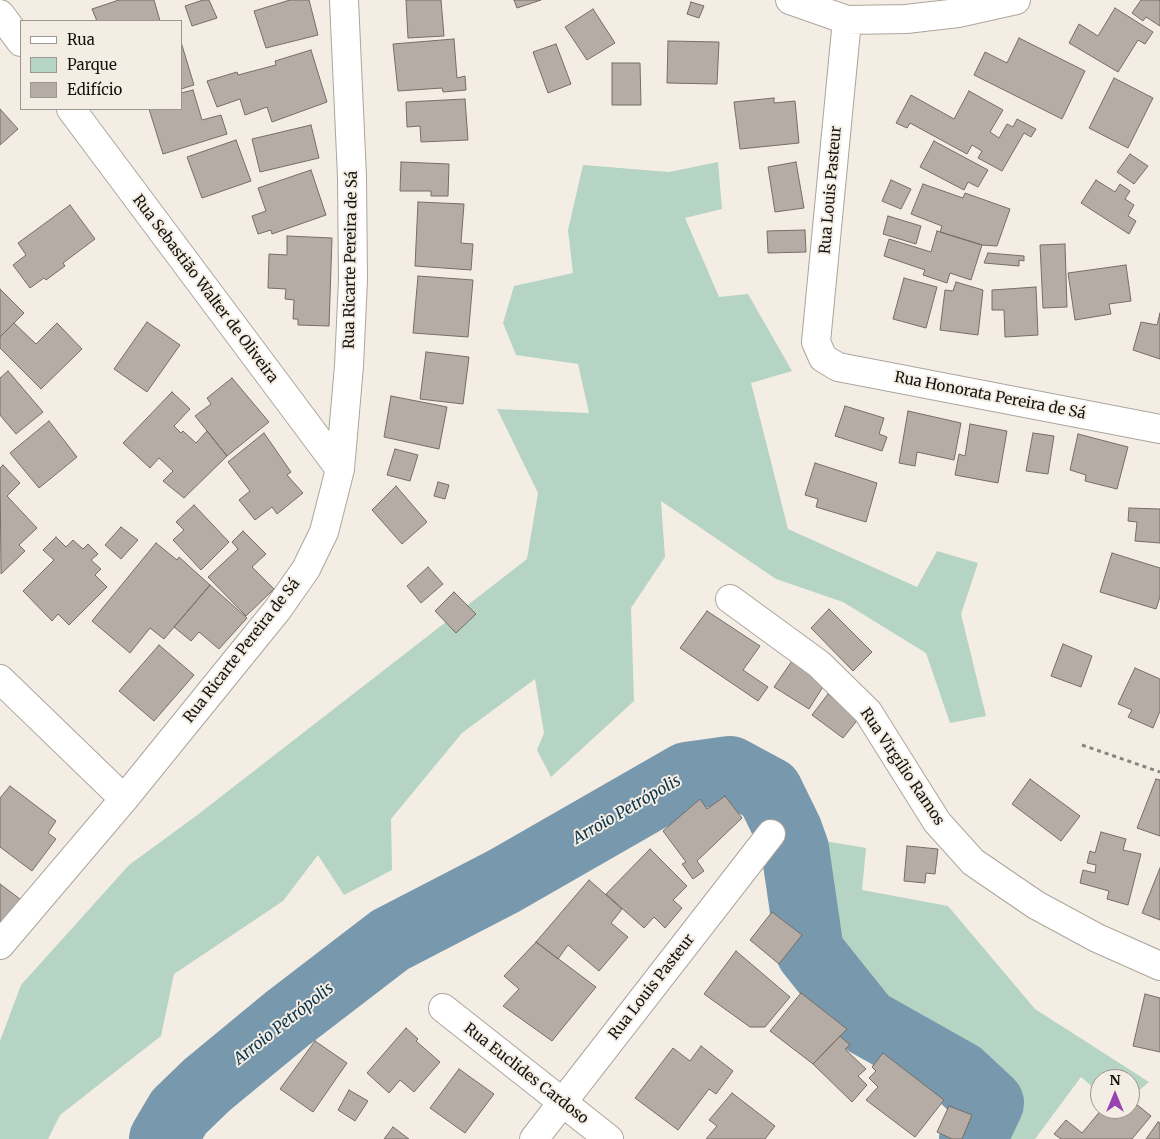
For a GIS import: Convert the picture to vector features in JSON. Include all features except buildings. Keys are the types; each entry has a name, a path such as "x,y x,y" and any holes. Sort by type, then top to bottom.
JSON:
{"street":[{"name":"Rua Ricarte Pereira de Sá","path":"0,945 124,799 278,609 306,569 324,532 340,469 349,366 353,280 352,177 344,0"},
{"path":"790,0 847,20 915,18 958,13 1006,4 1016,0"},
{"path":"0,14 20,41"},
{"name":"Rua Louis Pasteur","path":"823,358 816,342 847,20"},
{"name":"Rua Sebastião Walter de Oliveira","path":"72,110 340,469"},
{"name":"Rua Honorata Pereira de Sá","path":"823,358 838,367 1160,429"},
{"name":"Rua Virgílio Ramos","path":"730,599 819,664 868,712 937,822 972,862 1036,905 1097,938 1160,966"},
{"path":"0,679 124,799"},
{"name":"Rua Louis Pasteur","path":"534,1139 771,834"},
{"name":"Rua Euclides Cardoso","path":"443,1008 609,1139"}],"path":[{"path":"1082,745 1160,772"}],"green space":[{"path":"718,162 722,209 685,218 719,297 748,294 792,371 751,383 788,529 917,587 937,551 978,563 961,614 986,716 950,723 926,653 843,602 776,579 661,501 665,557 631,608 634,701 551,777 537,750 544,733 535,679 462,733 391,819 392,870 344,895 318,855 283,901 174,974 161,1036 60,1115 48,1139 0,1139 0,1041 21,985 129,865 196,816 527,559 538,493 497,409 589,413 578,364 516,355 503,323 514,286 573,273 568,230 583,165 669,172"},
{"path":"818,840 866,848 862,890 948,906 1035,1009 1129,1069 1090,1069 1090,1085 1081,1077 1035,1139 1006,1139 936,1069 930,1046 845,985 812,905"},
{"path":"1140,1076 1149,1082 1140,1090"}],"waterway":[{"name":"Arroio Petrópolis","path":"163,1139 179,1112 207,1085 287,1019 390,940 504,881 687,776 730,770 769,791 789,832 795,849 810,952 866,1022 960,1075 990,1103 973,1139"}]}
